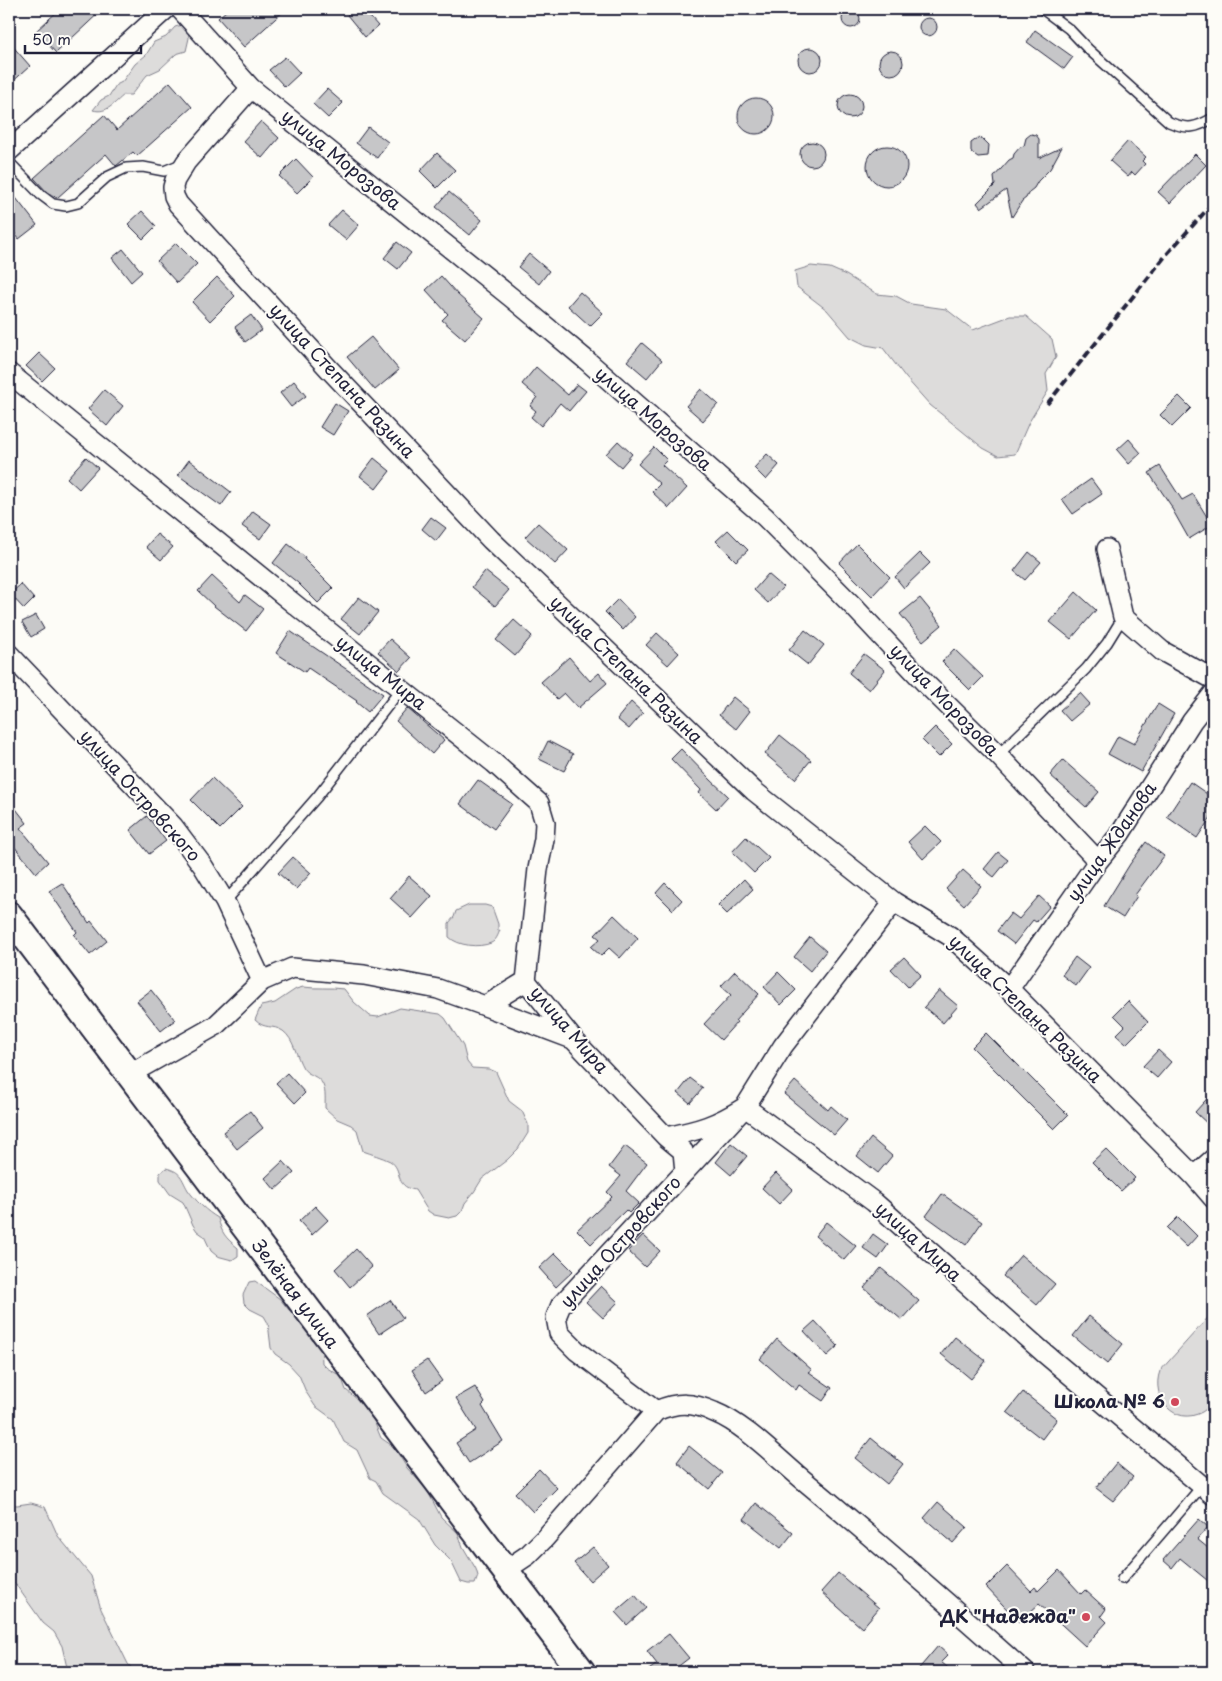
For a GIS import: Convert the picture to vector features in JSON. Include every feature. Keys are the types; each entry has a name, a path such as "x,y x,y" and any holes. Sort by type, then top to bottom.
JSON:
{"street":[{"path":"9,151 166,9"},
{"name":"улица Морозова","path":"180,9 252,88 585,359 757,511 854,606 928,686 998,755 1098,861"},
{"name":"улица Степана Разина","path":"252,88 186,162 175,180 174,196 178,204 330,370 490,540 754,792 894,902 950,936 1009,989 1194,1176 1213,1198"},
{"name":"улица Мира","path":"9,373 298,608 494,763 540,803 544,823 544,839 538,869 526,981 572,1038 666,1137 683,1151 685,1172"},
{"path":"1107,549 1122,617 1162,651 1213,679"},
{"name":"улица Островского","path":"9,654 172,826 203,866 225,902 262,981"},
{"name":"улица Жданова","path":"1009,989 1098,861 1120,834 1192,721 1213,694"},
{"name":"улица Островского","path":"656,1411 577,1352 559,1333 556,1317 561,1304 745,1107 784,1046 894,902"},
{"name":"Зелёная улица","path":"9,914 582,1672"},
{"path":"130,1074 215,1026 262,981 292,968 364,975 438,989 572,1038"},
{"path":"485,1006 526,981"},
{"path":"666,1137 700,1130 722,1122 745,1107"},
{"name":"улица Мира","path":"745,1107 874,1202 1042,1352 1207,1490"},
{"path":"1194,1176 1213,1159"},
{"path":"504,1571 528,1555 545,1538 656,1411 672,1405 687,1403 714,1412 734,1422 814,1488 1025,1672"}],"lane":[{"path":"1042,9 1069,29 1088,49 1169,122 1183,128 1200,126 1213,118"},
{"path":"9,162 47,200 53,204 66,206 78,204 108,177 126,168 143,167 164,171 186,162"},
{"path":"998,755 1086,669 1107,643 1122,617"},
{"path":"225,902 317,796 401,689"},
{"path":"1122,1579 1207,1490"}],"shaded area":[{"path":"182,25 188,30 189,38 186,51 176,54 160,69 147,75 131,95 124,95 106,109 93,110 101,100 109,96 116,85 122,82 135,64 146,55 154,42 166,37 175,27"},
{"path":"811,266 830,268 846,275 877,294 896,296 911,304 946,309 973,330 1010,316 1026,316 1052,339 1056,357 1046,374 1048,391 1029,422 1015,454 998,456 983,448 930,405 883,348 866,345 850,337 827,310 797,287 795,271"},
{"path":"469,905 492,907 498,924 498,931 500,930 493,942 486,945 469,945 449,937 449,923 456,911"},
{"path":"303,987 344,989 354,1002 370,1016 378,1017 400,1008 440,1014 445,1018 463,1046 467,1062 472,1068 489,1069 496,1072 509,1101 522,1111 528,1124 528,1133 518,1149 507,1160 482,1179 457,1216 449,1218 434,1215 428,1211 415,1190 404,1185 397,1169 390,1161 363,1151 357,1130 337,1119 325,1108 323,1085 319,1079 303,1068 287,1034 279,1029 262,1025 255,1020 261,1006 275,1003 296,989"},
{"path":"166,1168 178,1174 194,1198 218,1218 225,1235 238,1248 238,1256 232,1260 217,1256 211,1251 204,1236 193,1225 183,1202 170,1194 160,1180 160,1173"},
{"path":"255,1281 280,1299 289,1310 297,1312 321,1341 322,1363 341,1376 346,1390 369,1409 381,1438 394,1447 407,1468 427,1490 441,1517 458,1533 463,1547 476,1569 478,1576 475,1584 461,1582 451,1561 435,1545 419,1519 383,1493 376,1481 370,1478 357,1450 344,1442 333,1419 315,1406 306,1392 299,1375 289,1364 275,1354 271,1348 268,1323 264,1316 250,1309 244,1303 243,1295 249,1282"},
{"path":"1213,1312 1213,1401 1202,1412 1192,1416 1174,1413 1162,1400 1159,1391 1160,1371"},
{"path":"31,1503 45,1507 58,1536 91,1576 101,1609 128,1664 135,1672 68,1672 62,1646 54,1632 43,1623 9,1575 9,1504"}],"building":[{"path":"60,9 103,9 56,53 36,31"},
{"path":"228,9 286,9 244,47 218,18"},
{"path":"354,9 363,9 378,26 365,37 347,15"},
{"path":"851,10 859,15 860,19 855,27 851,28 843,23 842,19 847,11"},
{"path":"928,18 936,23 937,27 932,35 928,36 920,31 919,27 924,19"},
{"path":"1035,30 1073,57 1064,69 1027,42"},
{"path":"9,42 30,66 9,85"},
{"path":"810,48 819,51 822,60 819,69 810,72 801,69 798,60 801,51"},
{"path":"891,51 900,54 903,63 900,72 891,75 882,72 879,63 882,54"},
{"path":"285,57 300,73 285,87 269,70"},
{"path":"170,82 192,107 137,156 133,152 116,166 106,154 57,198 47,192 34,178 104,115 117,130"},
{"path":"327,89 343,103 328,118 313,104"},
{"path":"850,94 859,97 862,106 859,115 850,118 841,115 838,106 841,97"},
{"path":"756,98 763,99 769,103 773,109 773,123 769,129 763,133 756,134 749,133 743,129 739,123 738,116 739,109 743,103 749,99"},
{"path":"261,121 279,138 262,158 243,141"},
{"path":"368,127 388,142 377,158 356,143"},
{"path":"1031,134 1036,135 1039,139 1039,158 1062,147 1050,169 1029,192 1012,217 1006,190 981,208 977,203 995,185 994,177 1013,158 1020,147 1024,146 1026,138"},
{"path":"978,138 983,139 989,145 988,156 978,157 971,152 971,143"},
{"path":"1128,141 1146,157 1142,161 1145,164 1135,175 1132,172 1128,177 1110,161"},
{"path":"812,142 821,145 824,154 821,163 812,166 803,163 800,154 803,145"},
{"path":"887,146 901,152 907,166 901,180 887,186 873,180 867,166 873,152"},
{"path":"437,153 455,170 437,188 420,171"},
{"path":"1195,154 1206,165 1170,203 1158,192"},
{"path":"296,159 313,177 297,193 279,176"},
{"path":"9,189 37,225 19,239 9,225"},
{"path":"449,192 482,220 470,235 436,207"},
{"path":"342,210 359,225 346,240 328,225"},
{"path":"142,211 156,226 143,239 128,224"},
{"path":"397,242 411,253 398,269 384,258"},
{"path":"176,243 197,264 177,283 157,261"},
{"path":"123,249 142,272 131,282 112,258"},
{"path":"529,254 549,271 539,284 518,267"},
{"path":"441,276 458,295 484,318 465,340 442,320 448,314 426,290"},
{"path":"217,277 235,296 210,321 192,302"},
{"path":"580,292 603,313 590,326 568,306"},
{"path":"251,315 262,330 245,342 235,327"},
{"path":"371,337 399,370 375,390 347,357"},
{"path":"642,343 662,360 647,378 627,361"},
{"path":"39,353 55,368 42,381 26,366"},
{"path":"536,367 568,395 577,384 586,391 569,411 560,403 541,426 531,417 536,411 530,406 537,397 522,384"},
{"path":"294,381 306,396 291,407 280,393"},
{"path":"701,389 718,404 703,421 686,406"},
{"path":"104,390 123,406 107,426 88,409"},
{"path":"1179,396 1191,408 1172,427 1160,415"},
{"path":"335,403 348,411 333,435 320,427"},
{"path":"1129,439 1141,453 1129,464 1117,450"},
{"path":"618,441 632,454 621,467 606,454"},
{"path":"654,447 667,460 662,465 687,488 669,508 652,492 660,484 638,464"},
{"path":"767,454 779,465 766,480 754,468"},
{"path":"86,457 98,468 79,489 67,478"},
{"path":"374,458 390,471 376,489 360,476"},
{"path":"189,460 231,492 221,506 178,475"},
{"path":"1160,466 1182,500 1193,494 1212,525 1189,539 1172,507 1149,473"},
{"path":"1091,479 1102,494 1073,514 1062,499"},
{"path":"253,511 271,524 260,539 242,526"},
{"path":"431,517 446,528 436,541 422,529"},
{"path":"538,523 568,550 555,564 525,537"},
{"path":"728,530 748,550 736,561 716,541"},
{"path":"157,534 173,547 161,560 146,547"},
{"path":"288,544 305,557 304,559 333,588 318,603 298,583 273,563"},
{"path":"857,544 890,577 872,596 839,563"},
{"path":"1029,552 1041,562 1025,580 1014,571"},
{"path":"920,553 930,563 904,588 895,577"},
{"path":"485,571 509,590 495,606 472,587"},
{"path":"768,574 783,587 768,603 754,590"},
{"path":"212,576 240,602 245,595 263,609 246,631 198,591"},
{"path":"21,584 34,599 24,609 10,594"},
{"path":"1076,592 1096,610 1071,639 1050,622"},
{"path":"359,597 378,612 360,634 341,619"},
{"path":"920,598 942,625 923,641 900,614"},
{"path":"618,599 635,617 623,630 605,612"},
{"path":"36,615 44,629 31,637 22,622"},
{"path":"514,620 532,636 515,656 496,640"},
{"path":"805,630 824,645 808,665 789,650"},
{"path":"290,631 383,694 368,712 357,701 308,668 305,672 276,653"},
{"path":"657,633 679,653 668,665 646,645"},
{"path":"390,639 411,658 399,671 378,652"},
{"path":"954,649 983,677 970,690 942,662"},
{"path":"864,654 885,670 869,690 849,673"},
{"path":"569,657 590,681 599,673 607,683 578,708 564,693 557,699 541,682"},
{"path":"1080,693 1090,704 1070,721 1060,710"},
{"path":"733,697 750,711 736,729 719,715"},
{"path":"631,702 643,713 629,729 617,719"},
{"path":"1158,704 1174,714 1141,772 1108,754 1118,736 1134,744"},
{"path":"407,708 444,740 432,754 396,721"},
{"path":"935,727 952,744 939,757 922,740"},
{"path":"780,735 811,760 795,779 765,754"},
{"path":"548,741 573,754 564,771 539,759"},
{"path":"681,749 728,796 716,809 699,793 701,790 671,759"},
{"path":"1063,760 1099,792 1086,807 1050,775"},
{"path":"212,778 242,807 220,829 191,800"},
{"path":"478,780 512,804 494,829 460,804"},
{"path":"1190,782 1213,798 1213,814 1197,838 1167,817"},
{"path":"9,800 27,823 20,828 48,862 36,873 9,840"},
{"path":"147,816 166,841 149,854 130,830"},
{"path":"925,826 941,842 923,859 908,842"},
{"path":"746,837 769,858 754,873 732,852"},
{"path":"1146,842 1164,856 1135,895 1137,896 1123,918 1104,906"},
{"path":"998,852 1008,860 994,877 984,869"},
{"path":"293,857 311,873 296,889 278,873"},
{"path":"963,870 981,886 964,905 946,889"},
{"path":"409,876 432,896 412,918 390,898"},
{"path":"744,879 753,889 727,914 718,905"},
{"path":"62,883 89,923 91,921 107,941 90,955 74,935 77,932 49,891"},
{"path":"665,883 682,900 673,910 656,893"},
{"path":"1039,896 1050,906 1036,922 1033,920 1014,944 997,931 1011,913 1019,919"},
{"path":"614,915 638,938 620,958 609,948 601,956 591,947 600,939 595,935"},
{"path":"810,937 826,951 810,971 794,957"},
{"path":"904,957 921,975 908,987 891,969"},
{"path":"1075,957 1089,968 1076,986 1062,975"},
{"path":"735,971 759,994 721,1040 704,1024 731,995 721,986"},
{"path":"778,972 796,990 781,1005 764,987"},
{"path":"151,990 175,1020 161,1031 137,1001"},
{"path":"939,990 958,1006 943,1023 924,1007"},
{"path":"1128,1001 1148,1022 1126,1044 1116,1035 1125,1026 1114,1015"},
{"path":"986,1033 1068,1115 1054,1129 972,1047"},
{"path":"1158,1050 1171,1062 1157,1078 1143,1066"},
{"path":"287,1073 305,1093 295,1103 276,1083"},
{"path":"690,1078 703,1088 690,1103 678,1093"},
{"path":"795,1081 828,1110 831,1106 847,1120 834,1135 784,1094"},
{"path":"1213,1092 1213,1129 1195,1112"},
{"path":"250,1111 263,1128 237,1149 223,1132"},
{"path":"871,1138 892,1156 878,1173 857,1156"},
{"path":"731,1143 747,1156 731,1175 716,1162"},
{"path":"625,1146 647,1163 626,1191 639,1203 629,1213 626,1210 591,1244 577,1230 612,1197 607,1192 621,1176 609,1167"},
{"path":"1106,1149 1135,1178 1121,1191 1092,1162"},
{"path":"283,1161 294,1173 275,1190 265,1178"},
{"path":"776,1173 793,1189 779,1204 762,1188"},
{"path":"942,1194 982,1222 966,1245 926,1216"},
{"path":"315,1206 328,1220 312,1235 299,1221"},
{"path":"1178,1217 1197,1236 1187,1247 1167,1228"},
{"path":"826,1222 856,1246 844,1260 815,1236"},
{"path":"873,1234 888,1245 878,1259 863,1248"},
{"path":"643,1235 660,1251 645,1267 628,1251"},
{"path":"356,1249 372,1267 350,1287 335,1269"},
{"path":"555,1253 573,1271 556,1287 539,1268"},
{"path":"1021,1255 1055,1284 1037,1305 1003,1276"},
{"path":"881,1268 919,1301 902,1320 864,1288"},
{"path":"601,1286 618,1302 603,1318 586,1302"},
{"path":"390,1300 403,1318 379,1334 367,1316"},
{"path":"1089,1316 1123,1344 1107,1364 1073,1336"},
{"path":"815,1321 838,1346 827,1356 804,1331"},
{"path":"955,1337 986,1361 971,1379 941,1354"},
{"path":"777,1339 812,1370 809,1372 832,1388 823,1401 799,1385 796,1390 760,1359"},
{"path":"427,1360 442,1381 426,1392 412,1370"},
{"path":"475,1387 485,1403 482,1406 503,1441 469,1463 456,1443 476,1430 456,1398"},
{"path":"1023,1392 1057,1419 1042,1439 1007,1412"},
{"path":"871,1438 903,1464 887,1484 855,1458"},
{"path":"689,1446 722,1473 709,1489 677,1462"},
{"path":"1116,1463 1133,1477 1113,1501 1096,1488"},
{"path":"539,1469 557,1488 533,1512 515,1493"},
{"path":"938,1502 967,1527 953,1543 924,1518"},
{"path":"756,1503 793,1533 781,1548 744,1519"},
{"path":"1199,1519 1208,1527 1197,1539 1213,1552 1213,1585 1180,1558 1172,1568 1163,1560"},
{"path":"593,1547 608,1565 590,1581 574,1563"},
{"path":"1007,1566 1031,1591 1035,1587 1038,1591 1059,1570 1081,1594 1085,1590 1106,1609 1101,1616 1107,1622 1085,1646 1039,1604 1019,1622 986,1587"},
{"path":"838,1573 879,1608 862,1628 821,1592"},
{"path":"635,1595 646,1608 627,1625 615,1612"},
{"path":"669,1634 689,1658 671,1672 646,1672 657,1664 647,1651"},
{"path":"938,1646 948,1655 941,1662 953,1672 916,1672"}],"railway":[{"path":"1047,404 1167,254 1213,203"}],"place":[{"name":"Школа № 6","path":"1175,1402"},
{"name":"ДК \"Надежда\"","path":"1086,1617"}]}
